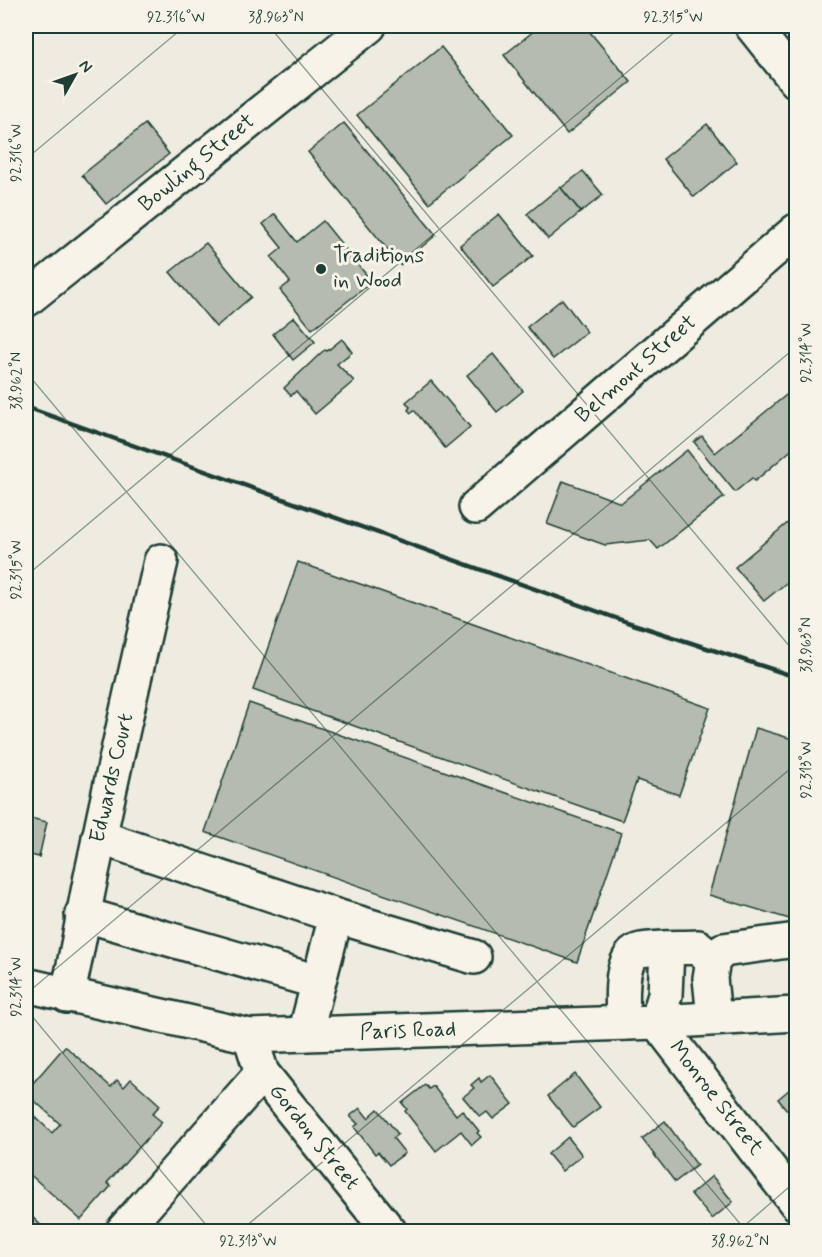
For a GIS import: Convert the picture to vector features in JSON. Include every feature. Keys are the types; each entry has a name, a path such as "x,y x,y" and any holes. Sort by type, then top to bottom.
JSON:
{"street":[{"name":"Bowling Street","path":"26,300 369,26"},
{"path":"752,26 796,81"},
{"name":"Belmont Street","path":"476,507 796,231"},
{"name":"Edwards Court","path":"67,996 75,967 82,914 161,561"},
{"path":"99,837 336,916 474,957"},
{"path":"82,914 318,982"},
{"path":"305,1034 336,916"},
{"path":"714,1018 710,978 713,960 723,950 796,940"},
{"path":"623,1023 622,985 626,961 638,950 698,947 713,960"},
{"path":"657,1022 665,995 667,949"},
{"name":"Paris Road","path":"26,986 250,1036 657,1022 796,1014"},
{"name":"Monroe Street","path":"657,1022 796,1203"},
{"name":"Gordon Street","path":"250,1036 262,1073 390,1232"},
{"path":"122,1232 262,1073"}],"building":[{"path":"540,26 585,26 631,82 567,134 504,55"},
{"path":"441,47 513,135 429,203 357,115"},
{"path":"344,123 436,235 400,265 308,152"},
{"path":"145,124 169,154 106,204 82,175"},
{"path":"707,124 737,162 694,197 663,159"},
{"path":"583,171 603,195 581,212 561,188"},
{"path":"560,187 581,212 548,239 527,214"},
{"name":"Traditions in Wood","path":"275,214 297,242 323,221 372,282 312,329 280,290 290,282 271,257 282,248 263,224"},
{"path":"499,214 533,256 493,287 460,245"},
{"path":"206,243 251,297 216,327 170,272"},
{"path":"562,299 587,332 553,359 527,327"},
{"path":"294,317 315,342 293,360 273,334"},
{"path":"342,339 352,352 337,364 354,381 315,414 296,391 291,396 284,388 322,352 327,351"},
{"path":"493,354 523,391 497,412 467,375"},
{"path":"431,381 470,427 445,448 414,410 411,413 408,410 410,407 406,402"},
{"path":"796,387 796,446 755,481 752,478 735,492 694,442 702,436 715,453"},
{"path":"687,450 724,497 658,549 650,540 605,545 547,524 563,481 621,503"},
{"path":"796,516 796,575 764,601 735,567"},
{"path":"298,562 710,708 679,795 637,780 622,821 253,690"},
{"path":"249,703 621,833 577,962 205,832"},
{"path":"756,728 796,740 796,921 709,895"},
{"path":"26,817 47,822 39,857 26,854"},
{"path":"26,866 31,868 26,893"},
{"path":"65,1046 111,1087 117,1080 124,1087 131,1079 160,1105 152,1114 162,1122 107,1183 111,1186 81,1220 26,1171 26,1115 29,1111 52,1133 60,1124 26,1091"},
{"path":"575,1074 600,1107 573,1127 548,1096"},
{"path":"490,1075 513,1104 493,1119 487,1112 480,1117 463,1097 474,1088 471,1085 479,1078 481,1082"},
{"path":"796,1084 796,1121 778,1099"},
{"path":"425,1085 429,1089 433,1086 456,1115 462,1110 479,1131 477,1133 481,1137 472,1145 461,1131 436,1151 405,1111 407,1109 402,1103"},
{"path":"360,1108 368,1118 378,1109 398,1134 393,1138 405,1153 389,1165 378,1152 375,1154 354,1127 358,1124 350,1116"},
{"path":"665,1121 697,1165 675,1182 642,1139"},
{"path":"568,1137 582,1155 562,1171 548,1154"},
{"path":"712,1176 733,1202 712,1219 691,1194"},
{"path":"26,1211 48,1232 26,1232"}],"railway":[{"path":"26,407 627,622 796,677"}],"place":[{"name":"Traditions in Wood","path":"321,269"}]}
